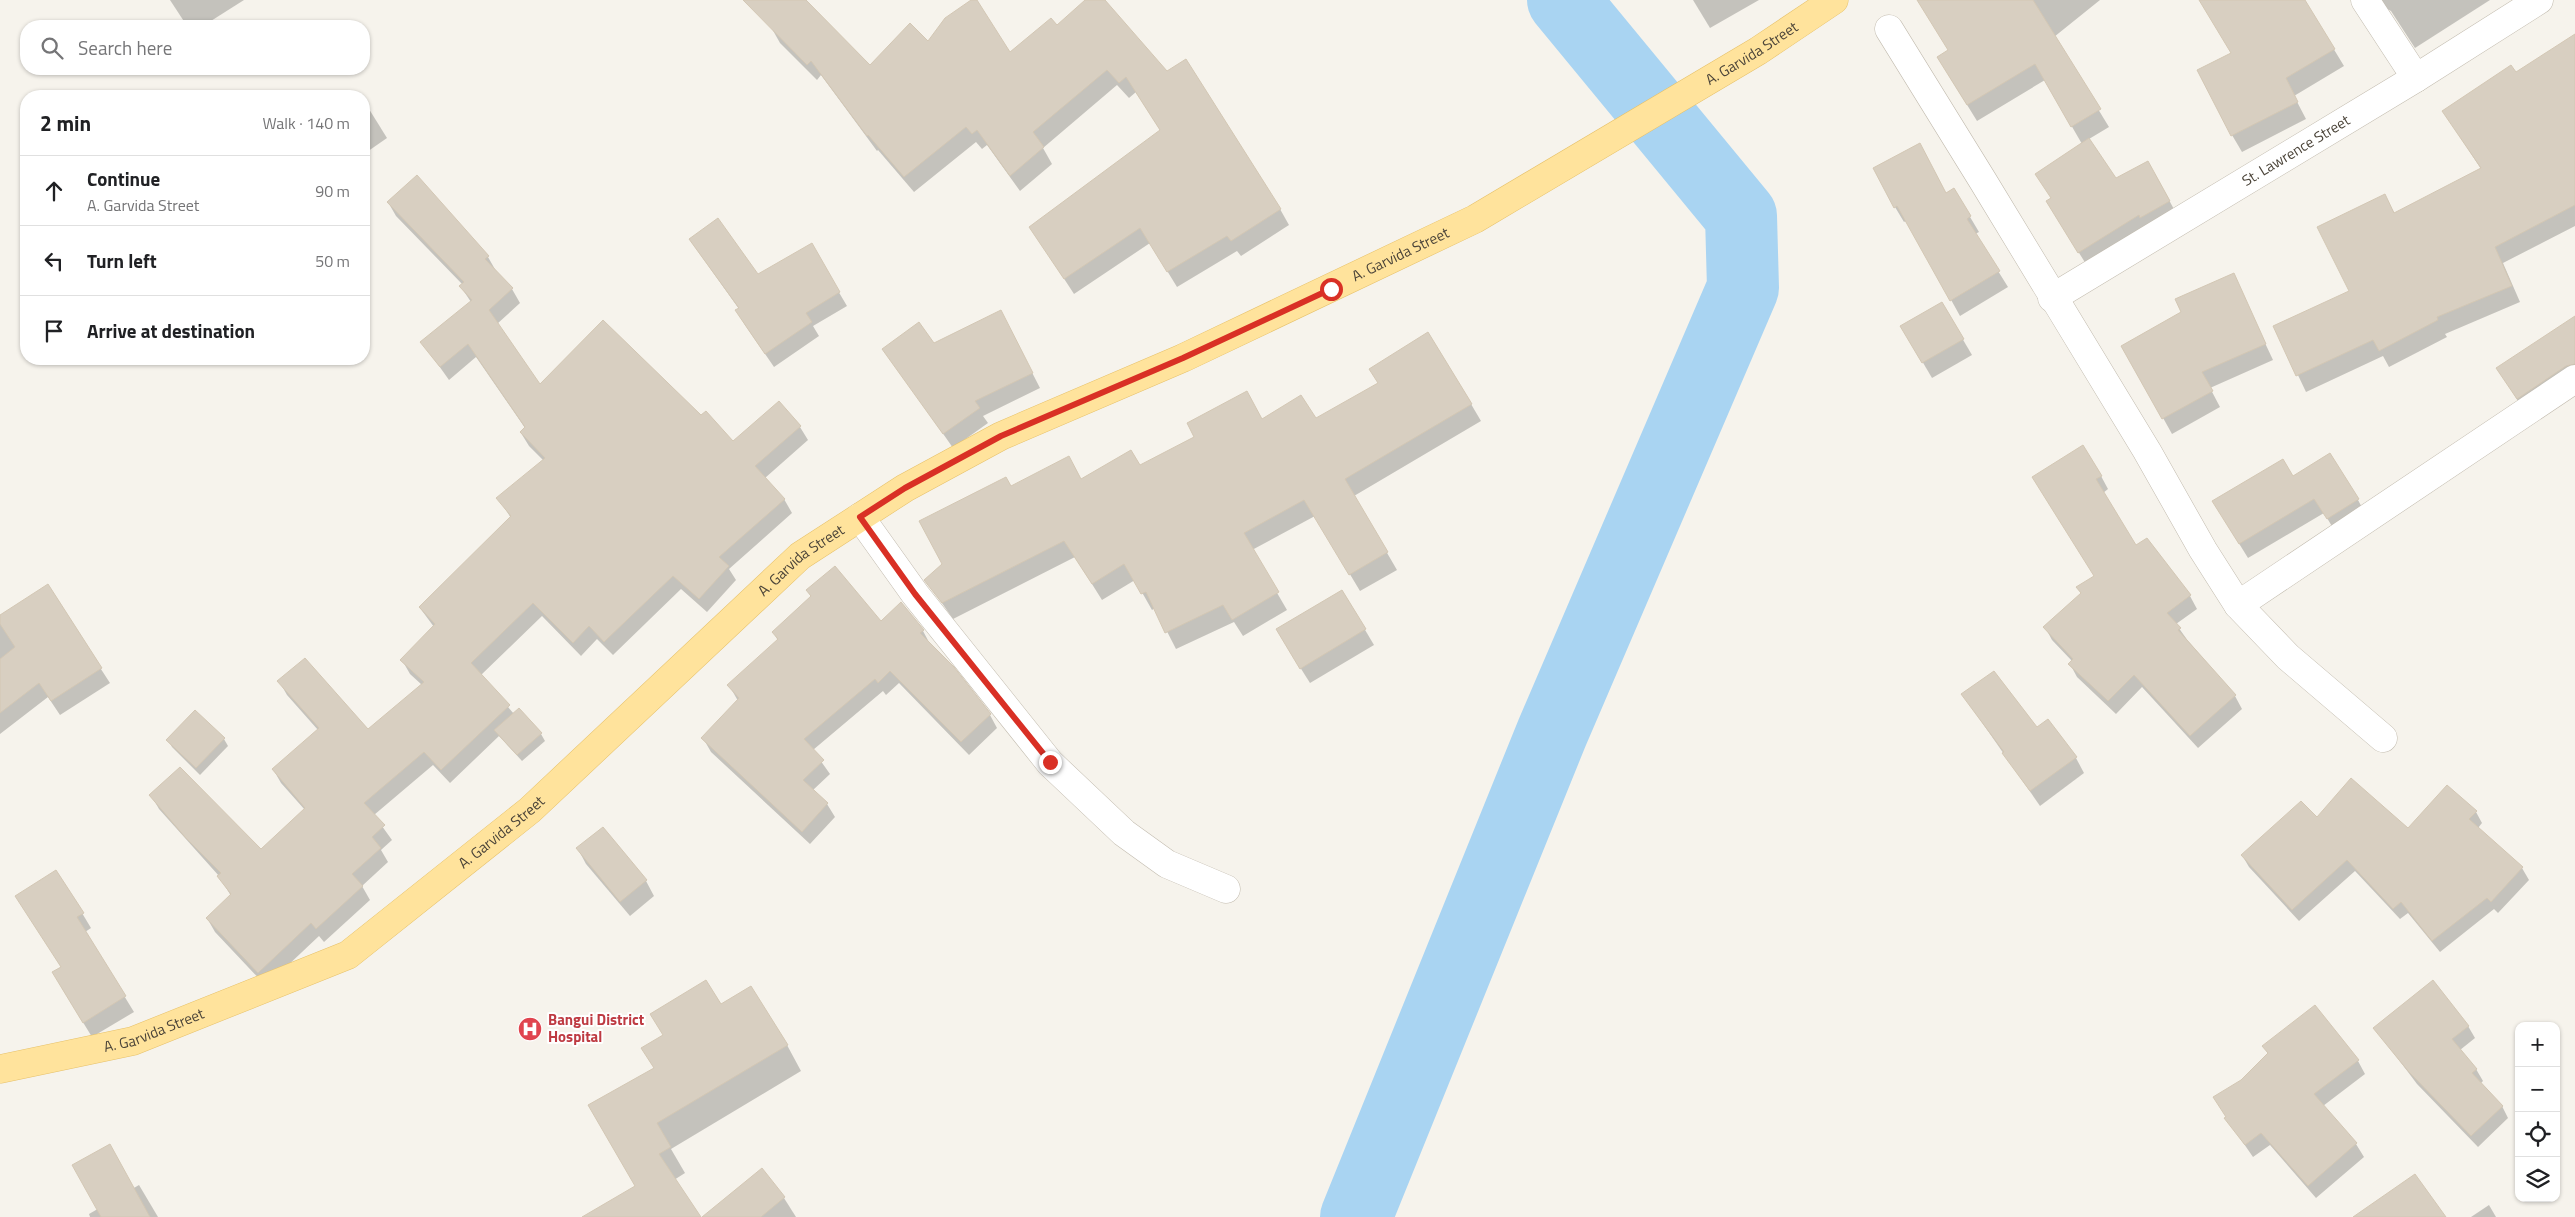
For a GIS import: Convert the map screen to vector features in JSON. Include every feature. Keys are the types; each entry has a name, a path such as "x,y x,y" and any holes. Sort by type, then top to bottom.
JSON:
{"main road":[{"name":"A. Garvida Street","path":"0,1068 133,1041 348,955 530,810 800,556 905,488 1001,436 1192,354 1475,219 1758,51 1834,0"}],"street":[{"path":"2365,0 2416,78"},
{"name":"St. Lawrence Street","path":"2052,298 2416,78 2539,0"},
{"path":"1889,29 1983,181 2238,605 2288,657 2383,738"},
{"path":"2238,605 2575,379"},
{"path":"860,517 915,594 1050,762 1124,834 1167,864 1226,888"}],"building":[{"path":"743,0 806,0 870,65 910,23 928,41 945,18 971,0 977,0 1010,52 1051,18 1057,25 1085,0 1105,0 1167,71 1186,59 1281,209 1231,241 1227,236 1167,272 1140,228 1064,279 1029,227 1160,130 1126,77 1119,83 1107,70 1033,132 1044,147 1010,176 977,130 972,134 966,127 904,177 867,136 811,61 807,65"},
{"path":"1917,0 2033,0 2101,109 2071,127 2035,64 1967,105 1937,57 1948,50"},
{"path":"2199,0 2305,0 2335,49 2286,78 2298,102 2231,136 2197,70 2231,53"},
{"path":"2575,34 2575,205 2495,247 2512,286 2437,317 2438,320 2379,351 2373,340 2296,376 2273,326 2349,291 2317,227 2385,194 2394,213 2481,168 2442,111 2511,65 2516,72"},
{"path":"2089,138 2116,178 2148,161 2170,201 2140,218 2139,215 2078,253 2046,201 2051,198 2035,174"},
{"path":"1920,143 1946,193 1954,188 1971,216 1967,219 2000,271 1950,301 1897,206 1894,208 1873,168"},
{"path":"417,175 489,256 485,259 513,288 489,310 540,384 603,320 701,415 706,411 733,441 779,401 801,426 755,466 785,499 719,557 729,566 699,599 673,576 604,642 589,626 573,643 533,603 471,663 510,705 441,770 424,752 364,803 385,825 372,837 381,848 352,874 363,886 316,929 311,923 258,973 206,918 231,894 217,876 221,873 185,837 149,795 180,767 261,849 305,808 272,769 319,728 277,681 305,658 368,729 424,682 400,660 435,624 419,607 511,516 496,498 545,458 520,432 525,427 468,344 440,367 420,342 472,300 459,286 464,282 387,202"},
{"path":"718,218 758,274 812,243 840,292 806,313 812,322 765,354 735,310 739,308 689,239"},
{"path":"2234,273 2266,344 2202,372 2213,391 2162,419 2121,346 2181,312 2175,299"},
{"path":"1942,302 1964,339 1922,363 1900,326"},
{"path":"1001,310 1033,373 975,401 980,408 943,434 882,349 919,322 934,343"},
{"path":"2575,316 2575,364 2566,366 2517,399 2496,368"},
{"path":"1428,332 1472,404 1345,479 1388,552 1349,575 1304,500 1244,533 1279,592 1232,620 1223,605 1165,633 1146,592 1141,594 1124,564 1092,584 1064,541 942,603 924,580 942,564 919,521 1006,477 1011,486 1069,456 1081,479 1131,450 1140,465 1194,437 1187,423 1247,391 1262,419 1301,395 1316,418 1378,383 1369,369"},
{"path":"2083,445 2102,476 2096,479 2136,545 2147,538 2191,595 2167,613 2181,628 2178,630 2236,695 2190,736 2134,675 2108,701 2068,664 2073,659 2043,627 2081,593 2076,587 2094,576 2032,477"},
{"path":"2330,453 2359,499 2327,519 2314,499 2239,544 2212,501 2283,459 2293,476"},
{"path":"835,566 881,621 901,602 924,630 920,633 954,667 991,714 961,742 890,671 878,683 875,679 804,739 824,760 803,780 828,803 802,832 701,738 739,698 727,685 778,639 772,632 811,596 806,590"},
{"path":"48,584 102,668 51,701 39,683 0,713 0,659 15,647 0,624 0,615"},
{"path":"1342,590 1366,629 1300,669 1276,629"},
{"path":"1994,671 2037,727 2048,719 2077,757 2030,791 1961,694"},
{"path":"519,708 542,733 517,755 494,730"},
{"path":"195,710 225,738 196,768 166,740"},
{"path":"2351,778 2408,828 2447,785 2477,811 2469,819 2523,867 2491,902 2487,898 2432,941 2401,902 2393,909 2347,860 2292,910 2241,855 2301,801 2317,817"},
{"path":"603,827 647,880 620,902 576,848"},
{"path":"56,870 84,913 77,917 126,996 83,1023 52,972 61,967 15,896"},
{"path":"706,980 721,1004 751,986 788,1045 657,1123 671,1147 659,1154 701,1217 582,1217 635,1186 588,1105 654,1068 641,1048 663,1035 650,1014"},
{"path":"2433,980 2469,1026 2452,1039 2477,1069 2472,1073 2503,1106 2471,1136 2408,1071 2373,1028"},
{"path":"2315,1005 2359,1060 2314,1094 2357,1143 2308,1186 2261,1133 2245,1145 2224,1118 2226,1117 2213,1097 2241,1080 2268,1053 2262,1046"},
{"path":"110,1144 150,1217 101,1217 72,1165"},
{"path":"762,1168 785,1197 761,1217 702,1217"},
{"path":"2415,1174 2446,1217 2353,1217"}],"waterway":[{"path":"1356,1217 1552,733 1743,288 1741,216 1563,0"}],"place":[{"name":"Bangui District Hospital","path":"530,1029"}],"route":[{"path":"1050,762 915,594 860,517 905,488 1001,436 1183,358 1331,289"}]}
